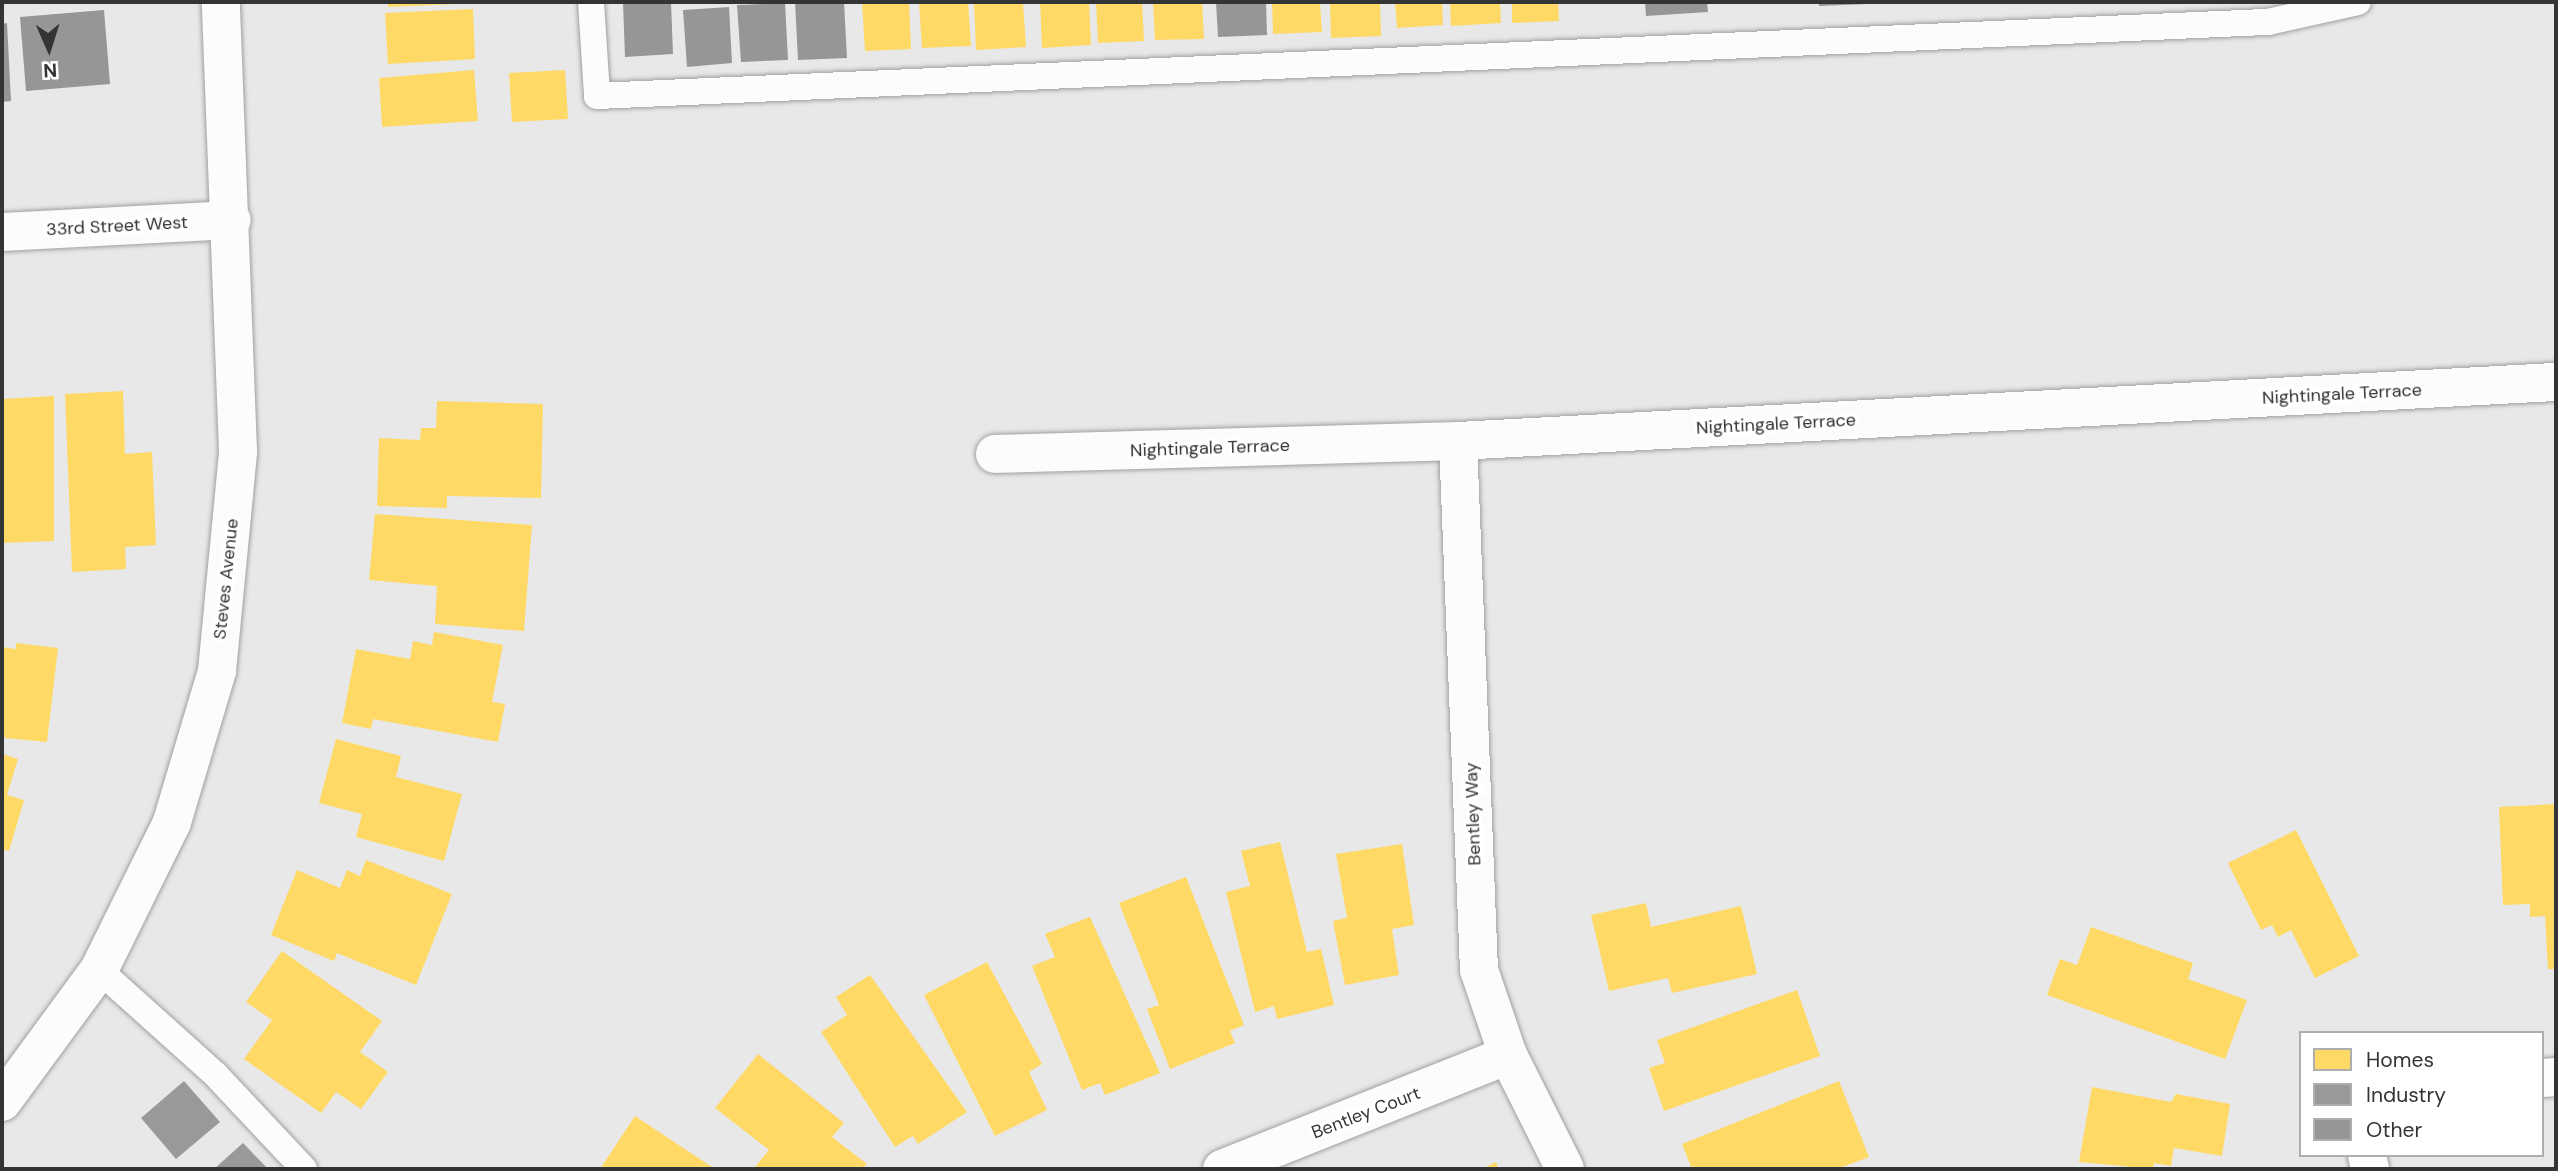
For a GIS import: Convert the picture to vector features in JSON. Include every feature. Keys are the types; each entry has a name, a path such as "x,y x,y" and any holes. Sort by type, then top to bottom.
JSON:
{"street":[{"name":"Steves Avenue","path":"2,1102 99,970 172,822 217,671 238,451 232,220 221,2"},
{"name":"33rd Street West","path":"2,232 232,220"},
{"name":"Nightingale Terrace","path":"995,454 1458,441 2556,382"},
{"name":"Bentley Way","path":"1458,441 1479,970 1508,1055 1565,1169"},
{"name":"Bentley Court","path":"1222,1169 1508,1055"}],"lane":[{"path":"591,2 597,96 2268,22 2358,2"},
{"path":"99,970 216,1075 304,1169"}],"building: Homes":[{"path":"388,2 457,2 457,4 388,7"},
{"path":"862,2 909,2 911,49 865,51"},
{"path":"919,2 968,2 971,46 922,48"},
{"path":"974,2 1023,2 1026,47 976,50"},
{"path":"1040,2 1089,2 1091,45 1042,48"},
{"path":"1096,2 1142,2 1144,41 1098,43"},
{"path":"1153,2 1202,2 1204,39 1155,40"},
{"path":"1272,2 1320,2 1322,32 1273,34"},
{"path":"1330,2 1380,2 1381,36 1331,38"},
{"path":"1395,2 1442,2 1443,25 1397,28"},
{"path":"1450,2 1500,2 1501,23 1451,26"},
{"path":"1512,2 1558,2 1559,21 1512,23"},
{"path":"473,9 475,59 388,64 385,13"},
{"path":"474,70 478,121 382,127 379,78"},
{"path":"565,70 568,119 512,122 509,73"},
{"path":"123,391 125,454 152,452 156,545 125,547 126,569 72,572 65,394"},
{"path":"54,396 54,541 2,543 2,399"},
{"path":"437,401 543,404 541,498 447,496 447,508 377,506 379,438 420,440 421,428 436,428"},
{"path":"375,514 532,525 524,631 435,624 437,586 369,580"},
{"path":"434,632 503,645 492,702 505,704 498,742 373,719 371,729 342,723 356,649 410,659 413,641 432,645"},
{"path":"16,643 58,648 47,742 5,738 2,731 2,647 16,649"},
{"path":"336,739 401,756 396,777 462,794 444,861 356,837 362,814 319,803"},
{"path":"2,754 18,759 7,795 24,800 9,851 2,849"},
{"path":"2556,804 2556,969 2548,969 2545,916 2530,917 2530,904 2503,905 2499,807"},
{"path":"2296,830 2359,956 2315,978 2291,930 2278,937 2272,925 2261,930 2228,863"},
{"path":"1280,842 1307,952 1321,949 1334,1005 1277,1019 1274,1006 1255,1012 1226,892 1250,886 1241,851"},
{"path":"1402,844 1414,925 1392,929 1399,975 1345,985 1333,921 1347,918 1336,854"},
{"path":"366,860 452,894 416,985 337,953 334,961 271,935 297,870 340,888 347,870 360,876"},
{"path":"1186,877 1244,1025 1230,1031 1235,1043 1170,1069 1147,1009 1159,1005 1119,903"},
{"path":"1646,903 1651,927 1741,906 1757,974 1672,993 1668,978 1609,991 1591,915"},
{"path":"1090,917 1160,1073 1105,1095 1100,1083 1082,1090 1032,966 1055,957 1045,934"},
{"path":"2091,927 2193,963 2188,979 2247,1000 2225,1059 2047,995 2060,959 2077,965"},
{"path":"282,951 382,1021 360,1052 388,1072 361,1109 336,1092 321,1113 244,1059 272,1020 246,1002"},
{"path":"987,962 1042,1064 1029,1072 1047,1110 995,1136 924,995"},
{"path":"870,975 967,1112 918,1144 913,1136 895,1147 821,1032 847,1015 836,997"},
{"path":"1797,990 1820,1056 1664,1111 1649,1068 1665,1063 1657,1040"},
{"path":"758,1054 844,1123 832,1137 867,1164 862,1169 755,1167 769,1150 715,1108"},
{"path":"1839,1081 1869,1157 1837,1169 1692,1169 1682,1144"},
{"path":"2092,1087 2171,1102 2176,1094 2230,1104 2222,1156 2174,1148 2171,1166 2154,1163 2153,1169 2079,1162"},
{"path":"635,1116 715,1169 600,1169"},
{"path":"1496,1162 1499,1169 1482,1169"}],"building: Industry":[{"path":"184,1081 220,1122 176,1159 141,1118"},
{"path":"243,1143 268,1169 214,1169"}],"building: Other":[{"path":"623,2 671,2 673,54 625,57"},
{"path":"795,2 844,2 847,58 798,60"},
{"path":"1216,2 1266,2 1267,35 1218,37"},
{"path":"1645,2 1707,2 1708,12 1646,16"},
{"path":"1819,2 1868,2 1868,4 1819,6"},
{"path":"785,3 788,60 741,62 737,5"},
{"path":"729,7 732,63 687,67 683,10"},
{"path":"104,10 110,84 26,91 20,17"},
{"path":"7,23 11,101 2,102 2,24"}]}
